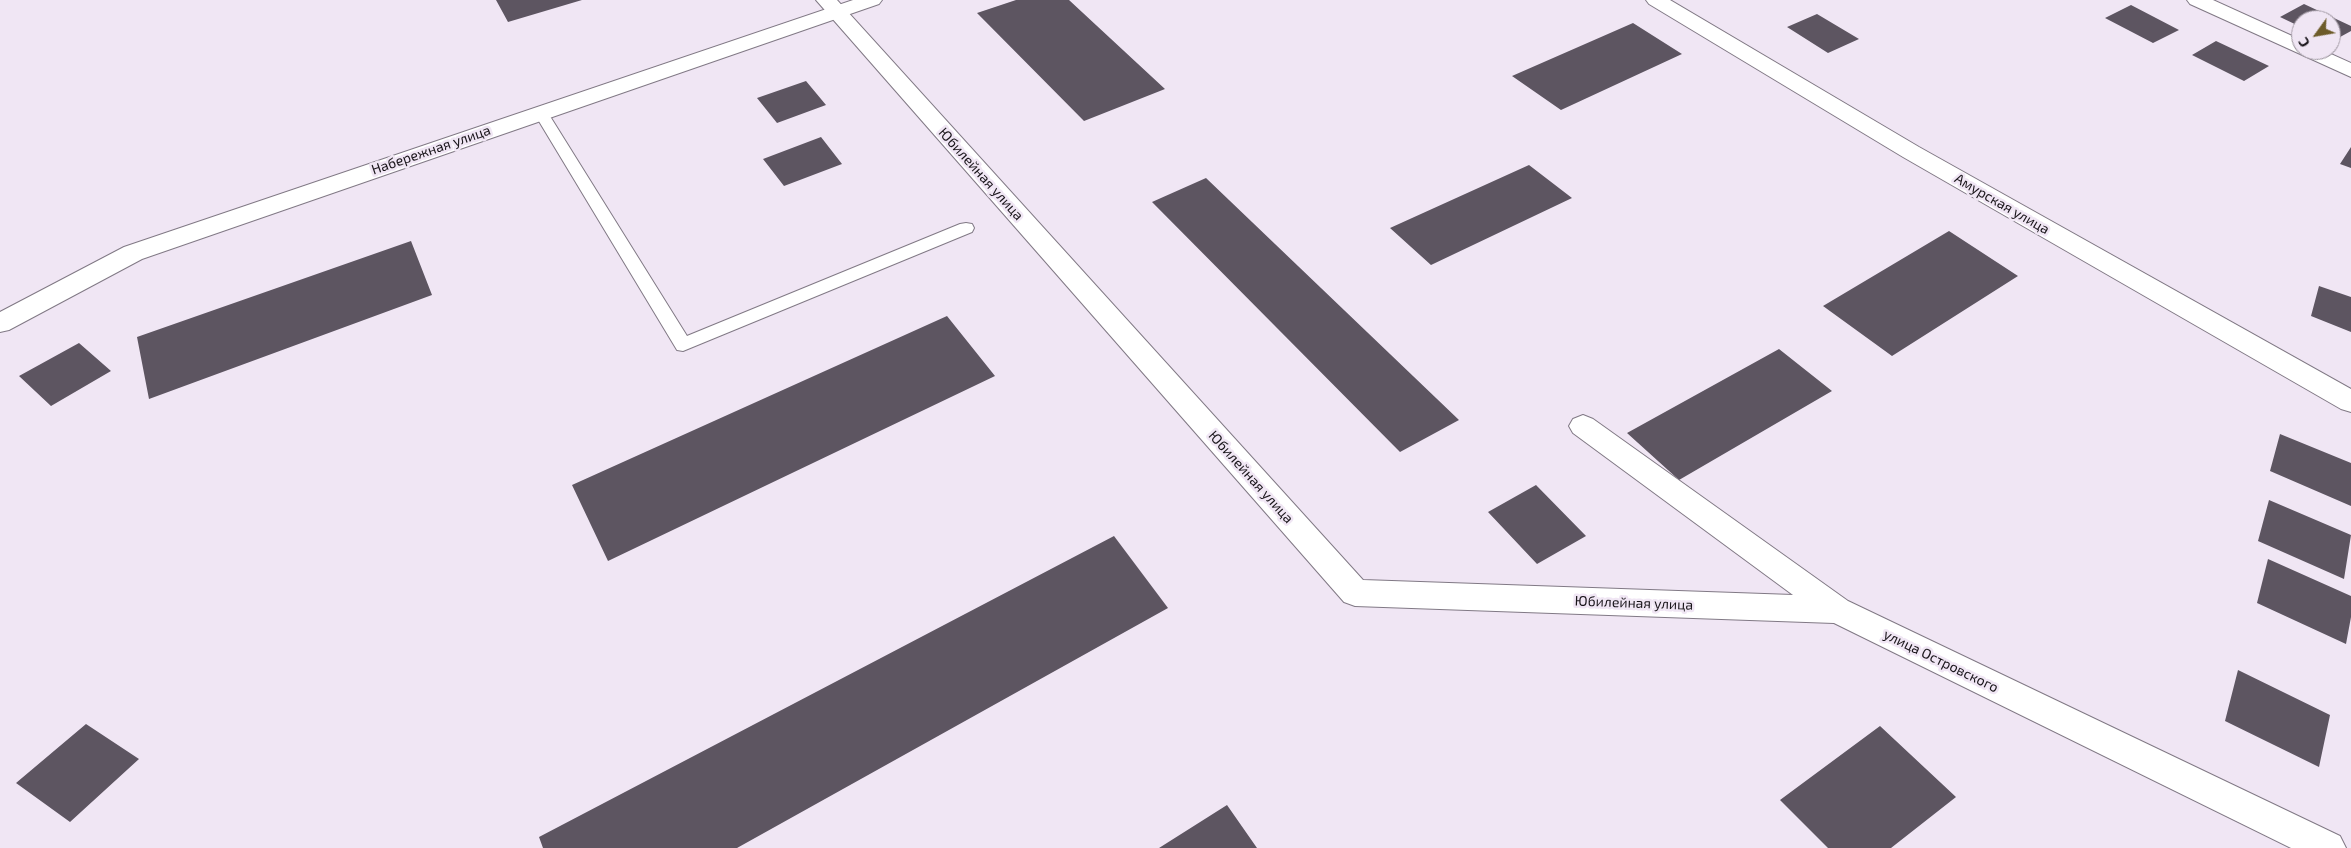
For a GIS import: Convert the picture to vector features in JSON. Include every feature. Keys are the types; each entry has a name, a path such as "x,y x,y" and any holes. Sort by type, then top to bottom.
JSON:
{"street":[{"name":"Набережная улица","path":"0,323 132,253 541,113 832,6 872,0"},
{"name":"Амурская улица","path":"1656,0 1911,152 2351,402"},
{"path":"2197,0 2291,43"},
{"name":"Юбилейная улица","path":"832,6 1355,593 1836,610"},
{"path":"2327,60 2351,71"},
{"name":"улица Островского","path":"1583,426 1836,610 2328,848"}],"lane":[{"path":"541,113 683,345 966,228"}],"building":[{"path":"496,0 582,0 508,22"},
{"path":"1016,0 1069,0 1165,89 1084,121 977,13"},
{"path":"2304,4 2317,10 2293,10"},
{"path":"2131,5 2179,30 2153,43 2105,18"},
{"path":"2291,11 2291,22 2280,17"},
{"path":"1817,14 1859,39 1828,53 1787,27"},
{"path":"2341,21 2351,26 2351,31 2341,36"},
{"path":"1633,23 1682,54 1561,110 1512,76"},
{"path":"2216,41 2269,66 2244,81 2192,55"},
{"path":"806,81 826,105 777,123 757,98"},
{"path":"821,137 842,164 784,186 763,159"},
{"path":"2351,147 2351,168 2340,164"},
{"path":"1529,165 1572,198 1431,265 1390,228"},
{"path":"1206,178 1459,420 1400,452 1152,202"},
{"path":"1949,231 2018,276 1892,356 1823,306"},
{"path":"411,241 432,295 149,399 137,337"},
{"path":"2319,286 2351,297 2351,332 2311,316"},
{"path":"947,316 995,376 608,561 572,485"},
{"path":"79,343 111,371 51,406 19,376"},
{"path":"1779,349 1832,391 1679,480 1627,433"},
{"path":"2280,434 2351,463 2351,506 2270,471"},
{"path":"1536,485 1586,536 1537,564 1488,512"},
{"path":"2269,500 2351,535 2344,579 2258,541"},
{"path":"1114,536 1168,608 737,848 543,848 539,837"},
{"path":"2268,559 2351,596 2351,617 2346,644 2257,603"},
{"path":"2238,670 2330,715 2319,767 2225,721"},
{"path":"86,724 139,759 70,822 16,783"},
{"path":"1880,726 1956,797 1891,848 1828,848 1780,800"},
{"path":"1227,805 1257,848 1159,848"}]}
